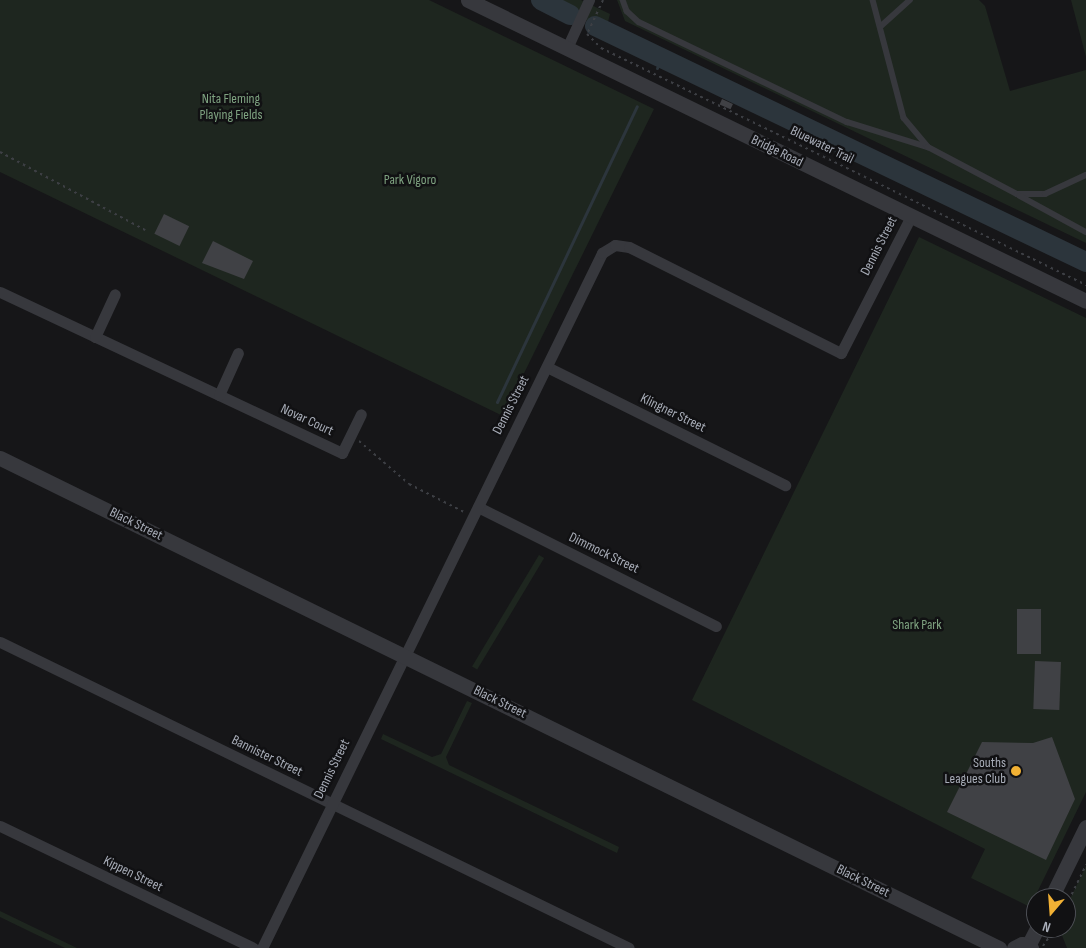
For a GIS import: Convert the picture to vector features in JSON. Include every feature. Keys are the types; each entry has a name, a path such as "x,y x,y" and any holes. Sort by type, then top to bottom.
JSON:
{"street":[{"name":"Bridge Road","path":"468,0 1086,301"},
{"path":"567,48 588,1"},
{"name":"Dennis Street","path":"262,948 404,654 602,253 615,245 629,247 841,353 911,216"},
{"name":"Novar Court","path":"0,292 342,453 361,414"},
{"path":"95,337 115,294"},
{"path":"219,395 238,353"},
{"name":"Klingner Street","path":"547,367 785,485"},
{"name":"Black Street","path":"0,458 404,654 999,948"},
{"name":"Dimmock Street","path":"475,512 716,626"},
{"name":"Bannister Street","path":"0,642 629,948"},
{"name":"Kippen Street","path":"0,826 253,948"},
{"path":"1056,888 1086,826"}],"lane":[{"path":"623,0 627,11 639,22 830,114 928,147 1086,232"},
{"path":"873,0 904,118 928,147"},
{"path":"880,27 910,0"},
{"path":"1017,194 1045,194 1086,175"}],"path":[{"name":"Bluewater Trail","path":"603,0 587,34 601,48 1086,285"},
{"path":"0,152 145,230"},
{"path":"351,434 409,484 475,512"},
{"path":"1075,888 1086,864"},
{"path":"1028,947 1041,938"}],"green space":[{"name":"Park Vigoro","path":"0,0 429,0 654,109 503,416 0,172"},
{"path":"543,0 581,0 610,14 606,30"},
{"path":"617,0 979,0 985,6 1010,91 1086,70 1086,243 625,21"},
{"path":"1071,0 1086,0 1086,57"},
{"name":"Shark Park","path":"919,237 1086,318 1086,792 1039,888 1026,888 1026,905 971,878 985,849 692,700"},
{"path":"539,555 544,558 477,670 472,666"},
{"path":"467,701 472,703 446,757 449,765 619,847 617,853 381,739 383,734 432,757 441,754"},
{"path":"1086,866 1086,948 1067,948 1063,938 1076,938 1075,888"},
{"path":"0,911 77,948 65,948 35,934 0,917"}],"building":[{"path":"722,99 733,104 731,109 720,104"},
{"path":"164,214 189,226 180,246 154,234"},
{"path":"213,241 253,261 244,279 202,263"},
{"path":"1017,609 1041,609 1041,654 1017,654"},
{"path":"1035,661 1061,662 1059,710 1033,709"},
{"name":"Souths Leagues Club","path":"1052,737 1075,799 1046,860 947,812 982,742 1033,743"}],"waterway":[{"path":"541,0 570,15"},
{"path":"595,26 1086,262"},
{"path":"657,68 661,58"},
{"path":"497,402 637,106"}],"place":[{"name":"Souths Leagues Club","path":"1016,771"}],"park label":[{"name":"Nita Fleming Playing Fields","path":"231,108"}]}
